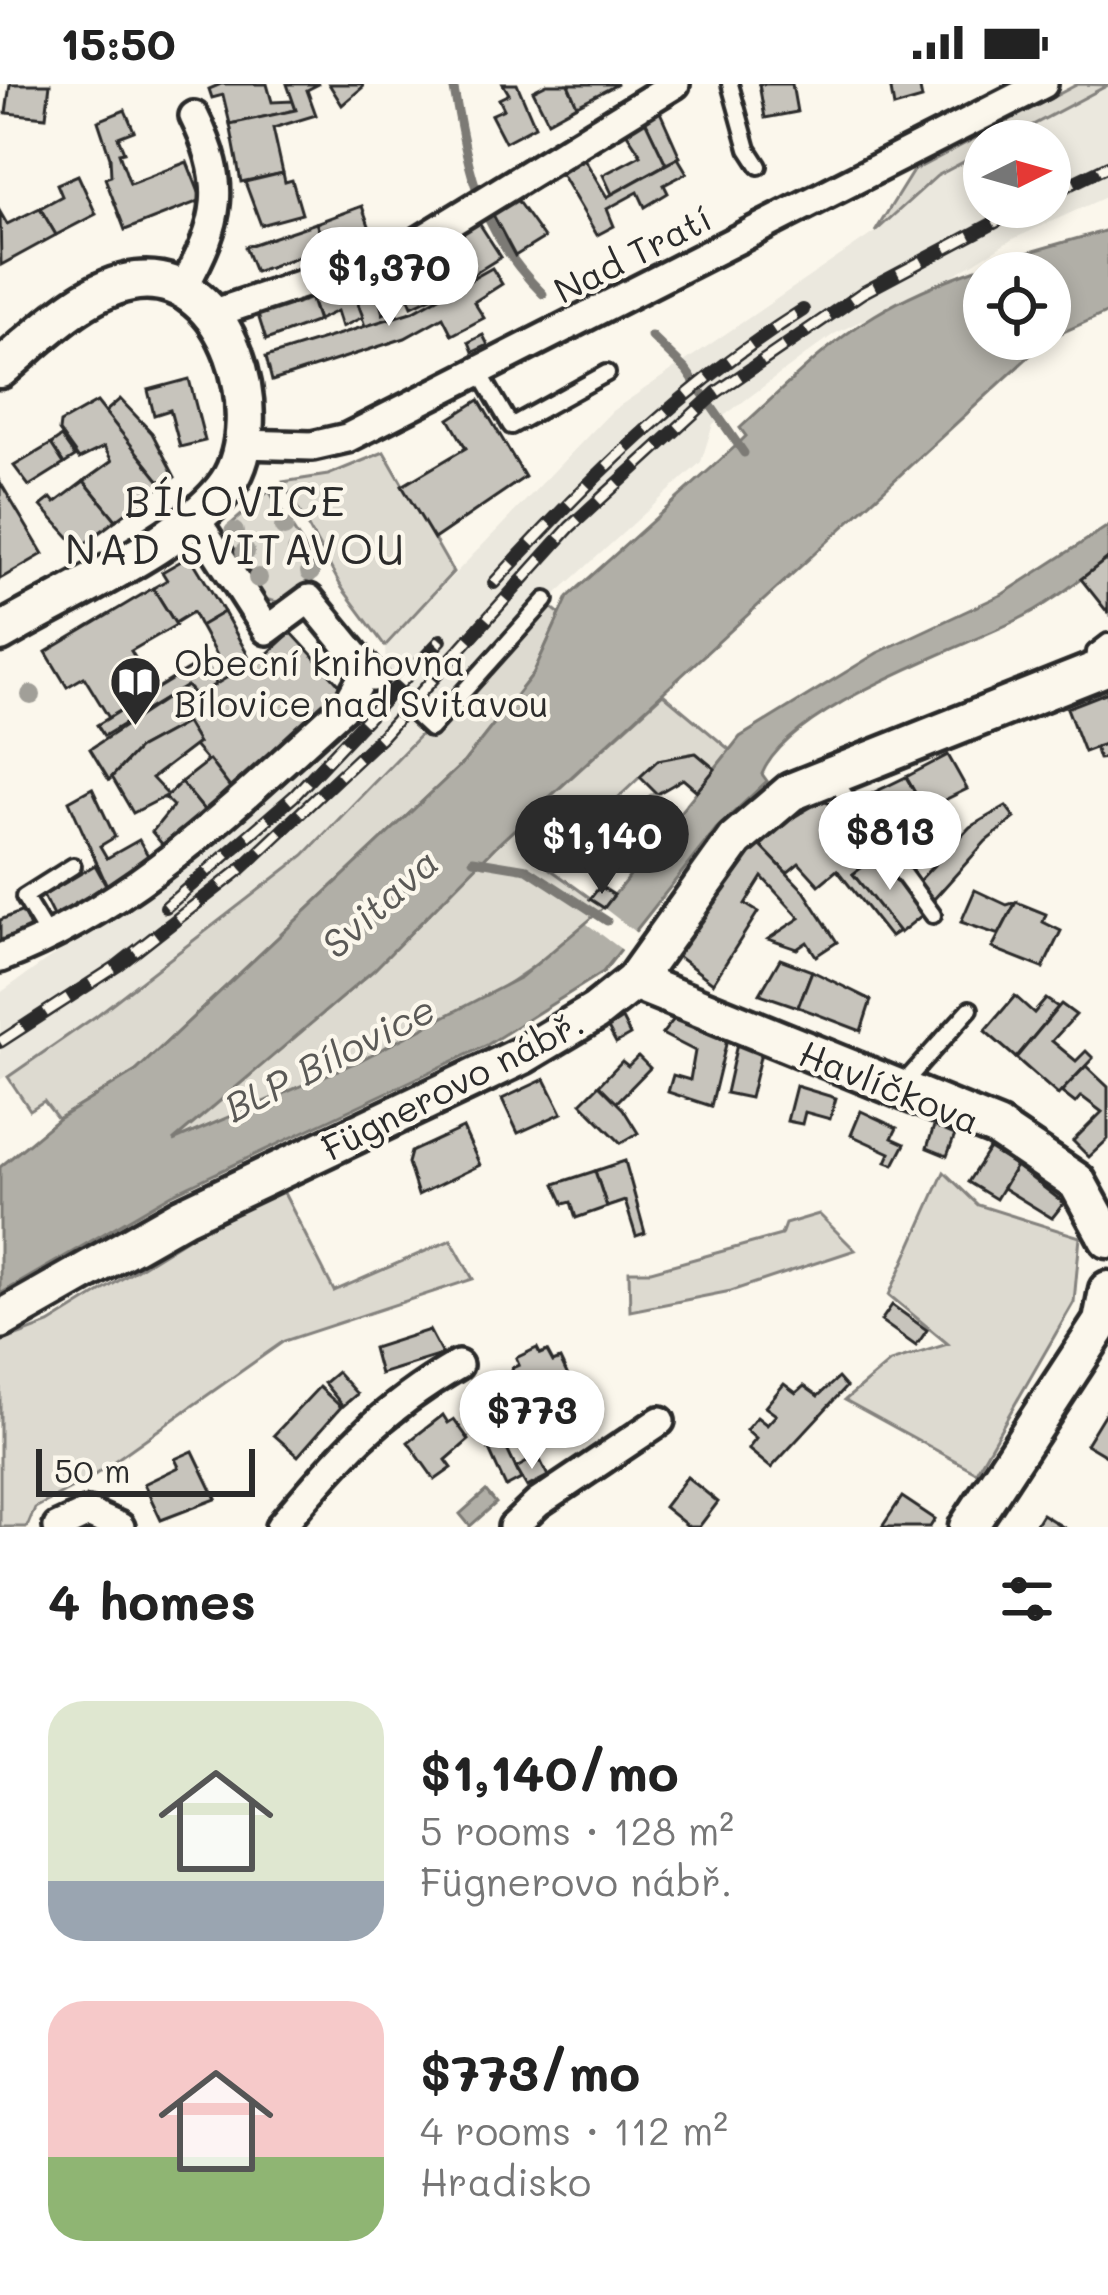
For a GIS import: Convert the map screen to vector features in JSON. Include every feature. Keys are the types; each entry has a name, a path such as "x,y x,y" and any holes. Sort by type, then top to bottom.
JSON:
{"main road":[{"path":"0,369 70,312 124,283 154,280 184,286 215,314 238,381 242,444 226,486 196,518 0,633"},
{"name":"Fügnerovo nábř.","path":"0,1320 183,1216 523,1055 634,981 746,827 791,792 1103,660"},
{"name":"Havlíčkova","path":"634,981 997,1128 1077,1181 1108,1239"},
{"path":"968,1527 1102,1322 1108,1290"}],"street":[{"path":"215,314 407,249 676,84"},
{"path":"986,113 987,84"},
{"name":"Nad Tratí","path":"242,444 312,446 347,438 1043,84"},
{"path":"184,286 215,224 214,164 194,116"},
{"path":"0,958 50,940 160,870 374,677 309,599 267,630 196,518"},
{"path":"280,1527 361,1432 405,1395 458,1365"},
{"path":"513,1527 538,1503 660,1421"},
{"path":"58,1527 88,1513 120,1527"}],"lane":[{"path":"730,84 748,148 759,166"},
{"path":"479,370 512,426 607,374"},
{"path":"414,714 430,729 546,600"},
{"path":"831,775 933,915"},
{"path":"50,940 23,897 73,866"},
{"path":"898,1090 970,1009"}],"shaded area":[{"path":"1078,84 1108,85 1042,120 1010,120"},
{"path":"1108,85 1108,196 1071,213 1071,120 1042,120"},
{"path":"963,145 963,162 937,176 875,232 913,171"},
{"path":"963,162 963,228 1037,228 992,252 963,252 963,270 834,334 713,424 701,462 556,594 304,855 96,1016 0,1080 0,993 158,883 334,722 386,669 385,646 612,411 875,232 937,176"},
{"path":"384,452 453,572 385,646 342,588 283,482 328,475"},
{"path":"269,491 319,570 307,589 282,603 264,599 224,551 232,546 226,539 231,524"},
{"path":"547,604 560,614 533,674 464,762 136,1071 58,1119 44,1101 30,1110 8,1077 96,1016 304,855"},
{"path":"663,694 730,750 715,769 695,753 658,760 546,866 604,908 507,985 453,1016 341,1071 169,1143 374,970 495,847"},
{"path":"944,1172 978,1205 1080,1237 1074,1302 976,1472 845,1400 890,1362 948,1344 889,1295"},
{"path":"283,1191 334,1291 451,1240 473,1279 284,1341 89,1479 35,1508 27,1527 0,1527 0,1342 49,1324 194,1234"},
{"path":"819,1214 855,1250 731,1291 630,1311 629,1271 651,1271 781,1235 785,1224"}],"water":[{"path":"1108,230 1108,312 1071,329 1071,252 1033,252"},
{"name":"Svitava","path":"963,274 963,360 1025,360 495,847 374,970 173,1141 359,1061 521,977 604,908 740,737 877,653 1003,594 1108,526 1108,558 1028,615 875,684 804,727 778,750 762,774 767,781 716,829 603,972 487,1045 172,1194 0,1294 0,1167 58,1119 136,1071 464,762 533,674 568,597 738,444 746,436 740,428 839,340 930,287"},
{"path":"486,1491 496,1503 470,1526 460,1514"}],"pier":[{"path":"604,908 639,935 625,952 587,924"}],"building":[{"path":"10,84 50,84 46,117 6,113"},
{"path":"221,84 267,84 272,102 293,101 296,110 230,124 223,95 212,98 209,89"},
{"path":"287,84 319,84 307,90 316,115 273,128 283,173 241,182 230,124 296,110"},
{"path":"329,84 362,84 363,87 342,105"},
{"path":"503,84 517,84 535,126 505,142 491,115 504,109 499,99 509,94"},
{"path":"547,84 568,84 577,105 548,121 533,91"},
{"path":"568,84 618,84 577,105"},
{"path":"759,84 792,84 797,112 765,118"},
{"path":"890,84 919,84 922,99 894,107"},
{"path":"125,110 134,131 118,137 124,152 119,153 130,184 187,162 202,200 125,230 105,178 111,176 110,157 98,121"},
{"path":"660,112 680,157 666,164 644,119"},
{"path":"644,118 666,164 612,194 603,175 641,155 624,129"},
{"path":"580,152 607,197 678,158 687,173 664,185 668,193 645,207 638,192 607,209 614,226 597,235 557,167"},
{"path":"283,173 285,182 292,180 302,214 261,225 245,182"},
{"path":"78,175 96,214 56,235 40,208 62,196 57,184"},
{"path":"514,196 544,238 515,256 491,211"},
{"path":"362,206 372,234 327,251 316,223"},
{"path":"40,208 56,235 1,265 0,212 7,224"},
{"path":"477,220 501,257 469,277 445,239"},
{"path":"316,223 325,247 255,272 245,247"},
{"path":"423,256 436,288 444,291 412,306 395,266"},
{"path":"395,266 402,284 398,296 380,303 383,314 395,309 398,317 366,329 350,283"},
{"path":"492,268 502,284 474,302 484,318 452,335 443,317 405,338 272,381 266,357 414,311"},
{"path":"350,283 363,317 342,327 337,311 318,320 310,297"},
{"path":"310,297 318,321 266,340 258,315"},
{"path":"483,335 488,345 473,352 469,342"},
{"path":"189,379 205,441 180,447 170,410 154,415 148,390"},
{"path":"120,399 152,433 175,477 163,485 104,413"},
{"path":"479,400 525,477 434,539 402,486 466,448 449,419"},
{"path":"97,402 163,485 116,520 84,481 112,461 104,447 79,459 59,431 60,423"},
{"path":"61,437 75,457 64,464 51,444"},
{"path":"51,444 64,464 29,486 14,466"},
{"path":"84,481 116,520 79,548 41,506 51,498 55,503"},
{"path":"0,482 43,554 0,579"},
{"path":"190,556 224,612 200,626 193,612 175,623 153,588 167,580 162,572"},
{"path":"1108,558 1108,613 1081,579"},
{"path":"153,588 176,625 131,651 155,690 109,718 84,677 67,687 46,652"},
{"path":"224,612 254,666 291,632 350,696 235,794 194,746 198,743 170,696 187,686 196,696 228,677 200,626"},
{"path":"204,660 216,684 196,696 187,686 104,736 97,725"},
{"path":"1108,692 1108,743 1084,752 1067,708"},
{"path":"170,696 186,723 138,749 109,780 90,749"},
{"path":"186,723 198,743 152,778 168,795 133,813 112,777 138,749"},
{"path":"1108,743 1108,758 1099,759 1095,747"},
{"path":"696,753 715,769 697,791 683,779 657,794 640,777 658,760"},
{"path":"948,755 967,789 924,810 906,777"},
{"path":"209,760 235,794 208,815 181,782"},
{"path":"906,777 921,803 881,821 867,796"},
{"path":"181,782 208,815 167,850 152,832 173,806 165,798"},
{"path":"92,788 115,837 100,846 107,858 139,840 153,864 109,890 69,801"},
{"path":"821,801 844,807 881,853 853,874 899,931 890,937 837,870 819,885 799,863 787,873 755,840"},
{"path":"1006,806 1015,818 986,841 934,899 917,883 970,827"},
{"path":"755,840 804,891 837,942 816,956 807,942 797,949 768,939 800,918 762,877 745,904 758,912 713,983 676,955"},
{"path":"881,853 926,912 900,933 853,874"},
{"path":"95,865 109,890 56,922 43,896"},
{"path":"600,886 614,895 604,908 590,899"},
{"path":"975,890 1007,905 1016,902 999,935 961,922"},
{"path":"1016,902 1046,914 1043,922 1061,931 1043,968 992,948"},
{"path":"23,911 32,933 0,945 0,920"},
{"path":"780,959 812,971 798,1007 760,994"},
{"path":"812,971 871,1000 861,1031 798,1007"},
{"path":"1015,996 1034,1013 1046,999 1058,1007 1016,1058 985,1031"},
{"path":"1061,1004 1076,1015 1052,1041 1076,1061 1086,1051 1093,1058 1058,1095 1016,1058"},
{"path":"622,1019 630,1035 616,1043 608,1028"},
{"path":"674,1019 727,1040 711,1106 668,1092 673,1075 690,1080 695,1051 662,1034"},
{"path":"737,1044 761,1053 750,1098 726,1093"},
{"path":"638,1056 650,1068 616,1103 599,1085 622,1061 628,1066"},
{"path":"1086,1066 1108,1087 1108,1139 1089,1157 1073,1141 1102,1112 1081,1096 1075,1103 1061,1092"},
{"path":"545,1079 562,1113 518,1133 502,1099"},
{"path":"599,1085 638,1133 621,1143 581,1103"},
{"path":"796,1086 836,1098 830,1119 805,1112 802,1124 787,1121"},
{"path":"861,1111 897,1128 892,1138 905,1144 894,1165 886,1162 890,1153 851,1135"},
{"path":"934,1126 955,1135 947,1156 927,1148"},
{"path":"463,1128 480,1165 418,1195 408,1163 411,1152"},
{"path":"989,1149 1016,1166 996,1199 968,1182"},
{"path":"625,1161 645,1233 636,1236 625,1201 607,1207 595,1171"},
{"path":"1016,1166 1064,1203 1052,1218 1003,1188"},
{"path":"595,1171 607,1207 576,1218 571,1202 564,1204 555,1184"},
{"path":"892,1305 927,1330 916,1346 881,1321"},
{"path":"429,1330 445,1360 441,1355 380,1374 373,1348"},
{"path":"537,1348 540,1354 547,1351 553,1362 560,1359 568,1376 557,1390 519,1401 512,1368 519,1365 516,1358"},
{"path":"337,1372 357,1394 343,1406 324,1383"},
{"path":"838,1378 846,1387 771,1468 748,1449 756,1439 746,1430 757,1417 767,1425 776,1415 765,1407 784,1384 796,1393 804,1386 818,1396"},
{"path":"319,1387 341,1407 298,1456 274,1435"},
{"path":"1108,1408 1108,1457 1086,1444"},
{"path":"443,1415 448,1423 454,1419 469,1440 446,1460 452,1468 435,1480 408,1442"},
{"path":"504,1443 521,1479 506,1487 489,1450"},
{"path":"193,1451 216,1499 161,1520 144,1484 179,1467 175,1459"},
{"path":"538,1456 548,1476 527,1487 516,1468"},
{"path":"687,1477 718,1502 699,1527 689,1527 664,1507"},
{"path":"902,1497 935,1519 930,1527 882,1527"},
{"path":"1042,1514 1063,1527 1034,1527"}],"waterway":[{"path":"453,84 479,197 503,246 543,294"},
{"path":"651,336 686,370 744,453"},
{"path":"473,860 527,869 607,921"}],"railway":[{"path":"1071,184 1108,166"},
{"path":"0,1042 117,966 241,869 380,738 570,527 717,392 862,293 984,228"},
{"path":"494,583 565,507 678,402 803,310"},
{"path":"166,907 294,796 441,640"}],"place":[{"name":"Obecní knihovna Bílovice nad Svitavou","path":"135,728"}],"district":[{"name":"BÍLOVICE NAD SVITAVOU","path":"236,524"}],"water label":[{"name":"BLP Bílovice","path":"329,1057"}]}
